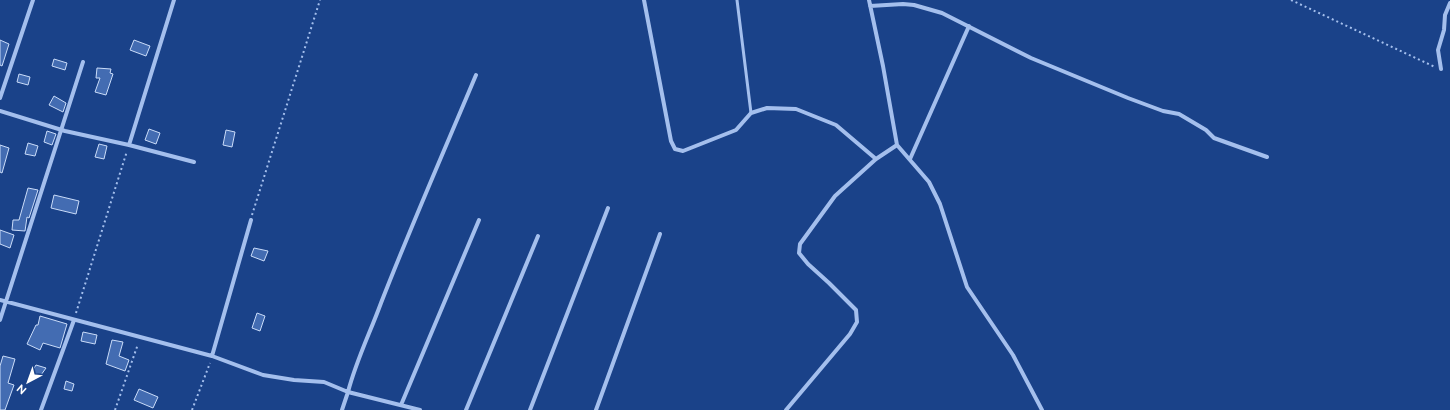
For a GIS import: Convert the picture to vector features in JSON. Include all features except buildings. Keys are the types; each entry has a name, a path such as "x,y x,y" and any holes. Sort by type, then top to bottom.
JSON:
{"street":[{"path":"0,98 33,0"},
{"path":"129,144 174,0"},
{"path":"644,0 671,141 675,149 683,151 736,130 751,113 767,108 796,109 836,125 876,159"},
{"path":"869,0 897,144 930,182 940,204 967,287 1013,354 1042,410"},
{"path":"1441,70 1438,50 1444,30 1445,15 1450,3"},
{"path":"870,6 891,4 914,5 942,13 1031,58 1128,98 1163,111 1179,114 1206,130 1214,138 1267,157"},
{"path":"910,159 970,26"},
{"path":"0,320 83,62"},
{"path":"342,410 354,369 363,351 407,238 476,75"},
{"path":"0,111 62,130 129,144 194,162"},
{"path":"786,410 850,334 857,322 856,310 808,264 799,253 800,244 835,196 876,159 897,144"},
{"path":"530,410 608,208"},
{"path":"212,356 251,220"},
{"path":"401,405 479,220"},
{"path":"596,410 660,234"},
{"path":"466,410 538,236"},
{"path":"0,300 212,356 263,375 294,380 324,382 348,392 401,405 405,408 420,410"},
{"path":"41,410 74,320"}],"lane":[{"path":"737,0 751,113"}],"path":[{"path":"251,220 320,0"},
{"path":"1291,0 1441,70"},
{"path":"74,320 129,144"},
{"path":"115,410 141,337"},
{"path":"192,410 212,356"}]}
